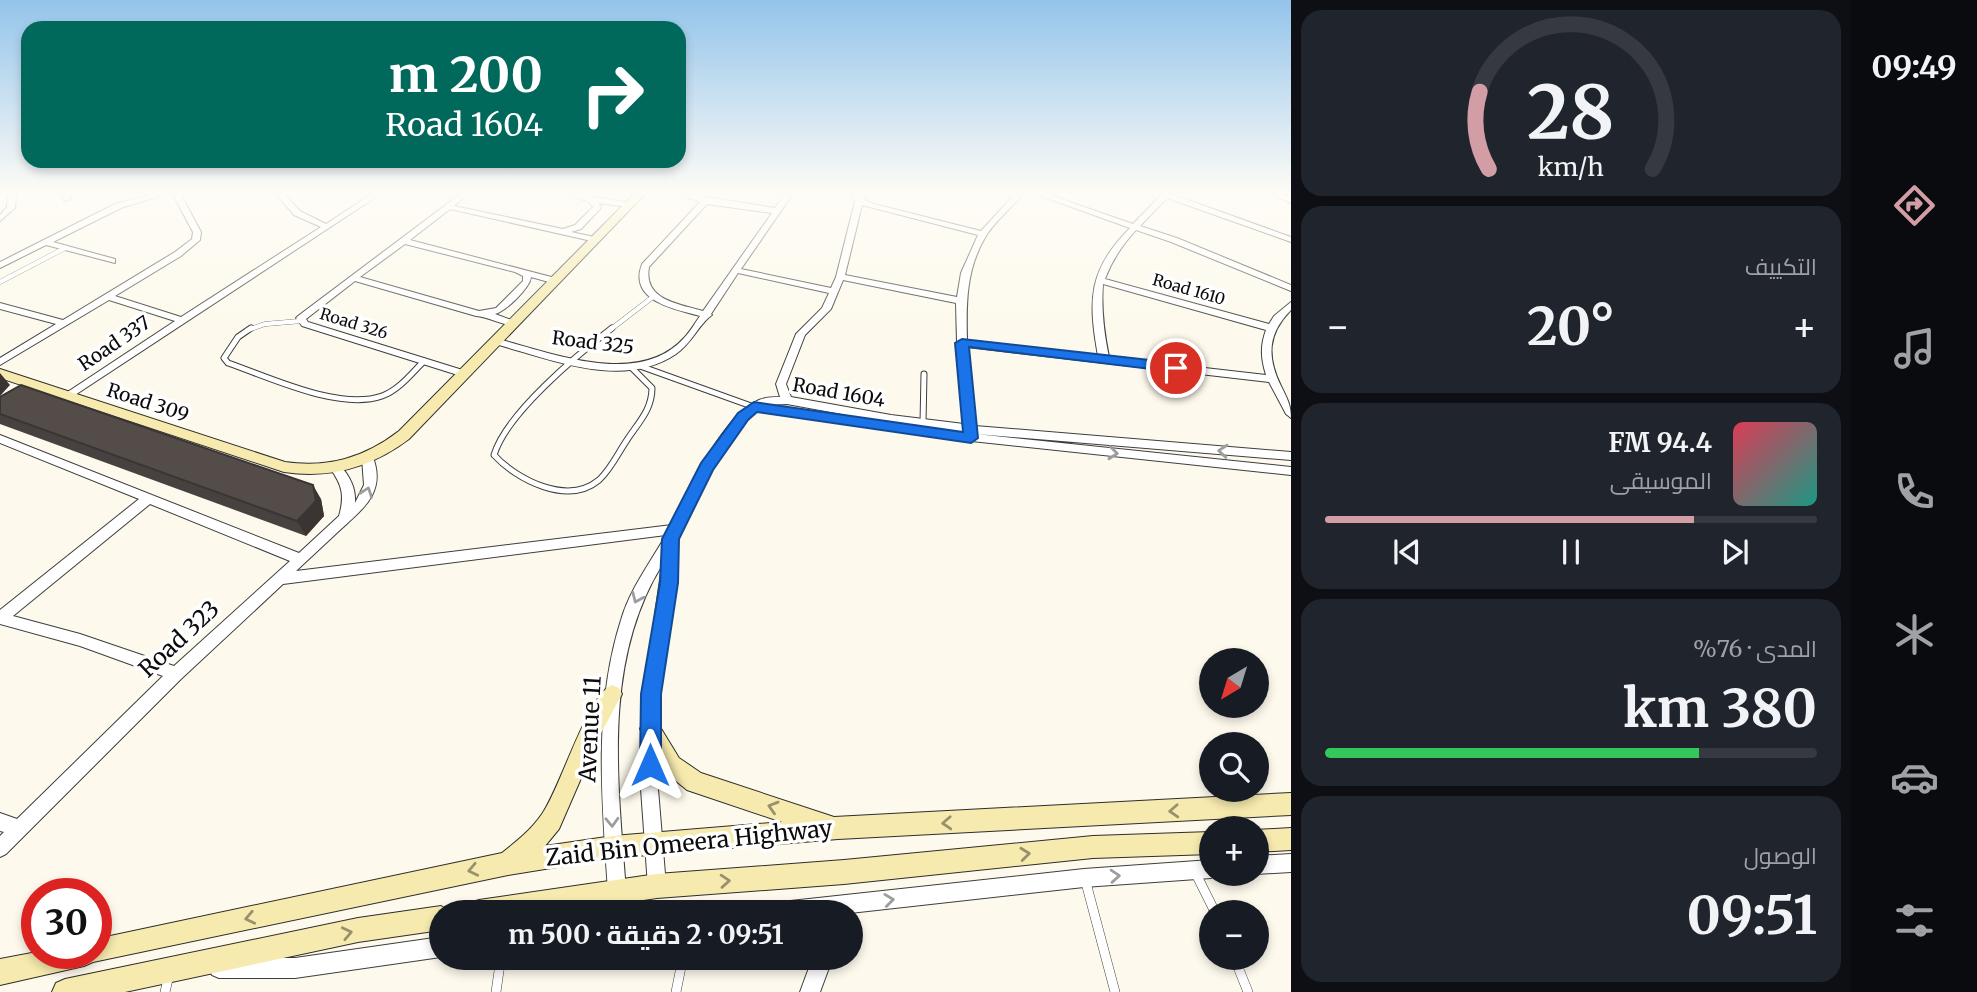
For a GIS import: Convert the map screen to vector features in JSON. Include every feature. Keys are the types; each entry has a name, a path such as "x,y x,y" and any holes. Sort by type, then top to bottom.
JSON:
{"street":[{"path":"0,362 109,297 194,241"},
{"name":"Road 337","path":"68,395 301,241"},
{"name":"Road 326","path":"402,241 303,315 301,321 465,374"},
{"path":"409,241 556,281"},
{"path":"345,517 351,494 347,479 336,468 368,458 404,435 595,241"},
{"path":"668,241 645,266 643,284 654,296 707,315"},
{"name":"Road 325","path":"498,342 569,361 636,367 677,350 687,341 755,241"},
{"path":"787,400 781,384 801,334 824,313 840,277 848,241"},
{"path":"970,434 961,301 969,259 979,241"},
{"path":"1104,359 1096,316 1100,280 1105,262 1120,241"},
{"path":"1174,241 1291,288"},
{"path":"0,265 45,242 112,261"},
{"path":"736,270 834,291"},
{"path":"488,314 504,306 527,282 527,275 523,272"},
{"path":"840,277 961,301"},
{"path":"353,278 479,314 488,314 514,324"},
{"name":"Road 1610","path":"1100,280 1270,328"},
{"name":"Road 337","path":"109,297 180,320"},
{"path":"0,306 64,323"},
{"path":"1291,306 1270,328 1266,351 1272,379 1291,414"},
{"path":"962,343 1272,379"},
{"name":"Road 309","path":"0,373 27,387 68,395 284,467 303,470 336,468"},
{"name":"Road 1604","path":"754,407 765,401 787,400 923,423 970,434 1291,456"},
{"name":"Road 1604","path":"754,407 1291,471"},
{"name":"Avenue 11","path":"617,891 610,774 612,694 628,619 644,582 673,534 706,467 743,416 754,407"},
{"path":"0,439 300,559"},
{"name":"Road 323","path":"0,848 176,674 345,517 360,507 371,487 368,458"},
{"path":"0,618 149,498"},
{"path":"278,579 673,534"},
{"name":"Avenue 11","path":"657,886 651,694 669,583 673,534"},
{"path":"0,618 80,639 176,674"},
{"path":"508,863 531,845 551,821 592,730 612,694"},
{"path":"650,729 672,765 695,782 838,828"},
{"name":"Zaid Bin Omeera Highway","path":"112,948 508,863 613,847 838,828 1291,804"},
{"path":"0,822 18,828"},
{"path":"1269,840 1291,839"},
{"name":"Zaid Bin Omeera Highway","path":"558,900 657,886 1093,847 1199,843"},
{"path":"1269,865 1291,863"},
{"path":"863,906 1084,878 1199,870"},
{"path":"170,977 358,930 429,920"},
{"path":"79,991 170,977 295,968 429,949"},
{"path":"0,963 21,965"},
{"path":"0,972 21,967"},
{"path":"810,992 818,970"}],"lane":[{"path":"0,282 65,248"},
{"path":"636,367 652,388 651,404 598,481 583,488 564,491 520,478 502,467 494,455 499,438 569,361 654,296"},
{"path":"301,321 266,323 244,331 229,346 224,358 229,363 345,400 369,399 391,391 424,361"},
{"path":"636,367 754,407"},
{"path":"923,423 924,374"},
{"path":"1084,878 1115,992"},
{"path":"496,992 499,970"},
{"path":"676,992 680,970"},
{"path":"1239,970 1248,992"}],"building":[{"path":"21,385 313,485 316,501 297,521 0,414 0,397"}],"route":[{"path":"650,765 651,694 669,583 671,539 706,467 743,416 754,407 971,438 962,343 1176,368"}]}
